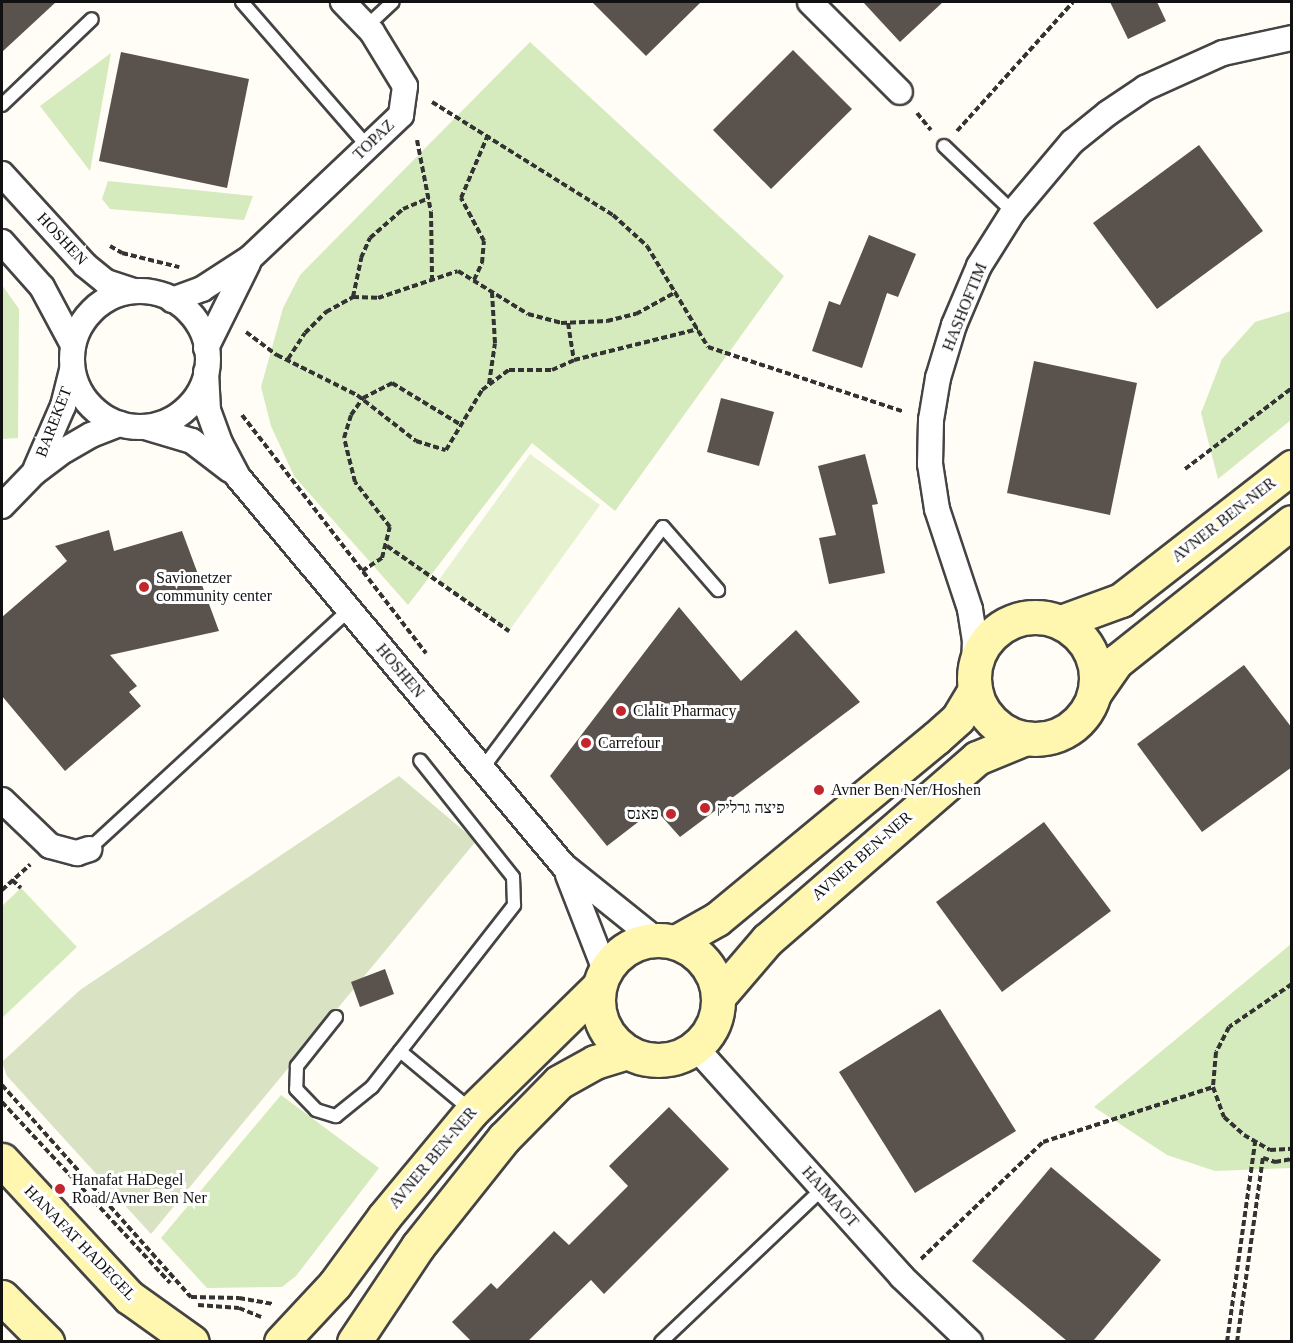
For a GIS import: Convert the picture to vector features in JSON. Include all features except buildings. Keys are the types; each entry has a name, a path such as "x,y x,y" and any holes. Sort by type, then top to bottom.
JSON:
{"street":[{"path":"343,2 367,26 405,86"},
{"path":"810,2 900,92"},
{"name":"HASHOFTIM","path":"974,679 975,641 970,609 937,509 930,464 931,420 938,378 954,325 979,266 1013,212 1072,142 1145,88 1223,53 1292,38"},
{"name":"TOPAZ","path":"172,300 202,289 250,258 401,115 405,86"},
{"name":"HOSHEN","path":"2,174 85,265 106,282 133,291"},
{"path":"2,242 42,286 73,345"},
{"name":"TOPAZ","path":"207,348 221,314 250,258"},
{"path":"133,291 153,292 172,300 195,320 207,348 206,372 191,404 160,423 131,425 89,404 72,370 73,345 78,329 94,308 116,295 133,291"},
{"name":"BAREKET","path":"34,473 56,425 72,370"},
{"name":"HOSHEN","path":"206,372 208,410 220,443 238,477 563,865 665,940"},
{"name":"HOSHEN","path":"131,425 192,441 238,477"},
{"name":"BAREKET","path":"2,506 34,473 90,435 131,425"},
{"name":"AVNER BEN-NER","path":"1061,622 1121,600 1292,467"},
{"path":"1095,692 1125,654 1292,522"},
{"path":"627,1052 602,1023 598,1004 602,978 626,948 665,940 717,919 936,738 958,718 974,679 980,650 1006,624 1024,617 1061,622 1078,635 1090,651 1096,671 1095,692 1088,711 1075,726 1058,736 1023,739 991,722 974,679"},
{"name":"AVNER BEN-NER","path":"719,996 767,940 977,758 1023,739"},
{"path":"2,800 50,846 77,853 89,849"},
{"name":"HOSHEN","path":"563,865 602,978"},
{"path":"354,1341 418,1246 504,1138 559,1082 595,1062 627,1052 663,1060 696,1048 714,1025 719,996 706,962 665,940"},
{"name":"AVNER BEN-NER","path":"295,1329 472,1111 602,978"},
{"name":"HAIMAOT","path":"696,1048 902,1277 970,1341"},
{"name":"HANAFAT HADEGEL","path":"2,1160 129,1297 173,1332 192,1341"},
{"path":"2,1297 47,1341"}],"lane":[{"path":"242,2 367,146"},
{"path":"367,26 393,2"},
{"path":"2,105 92,19"},
{"path":"944,146 1013,212"},
{"path":"482,769 663,527 718,590"},
{"path":"89,849 349,610"},
{"path":"336,1017 297,1066 296,1089 316,1110 336,1116 352,1106 400,1051 507,919 516,895 513,877 420,760"},
{"path":"400,1051 472,1111"},
{"path":"661,1341 822,1189"}],"path":[{"path":"900,92 944,146 1072,2"},
{"path":"405,86 488,135 613,215 647,246 708,347 931,420"},
{"path":"401,115 413,128 429,198 432,278"},
{"path":"474,280 482,263 484,241 461,198 488,135"},
{"path":"353,297 361,258 370,238 403,209 429,198"},
{"path":"105,243 122,253 179,266 202,289"},
{"path":"288,359 304,333 326,312 353,297 378,298 458,271 528,314 568,323 607,321 636,314 676,292"},
{"path":"489,385 495,343 492,292"},
{"path":"221,314 288,359 363,398 416,441 446,450 482,390 509,370 552,370 574,360 698,329"},
{"path":"568,323 574,360"},
{"path":"362,571 382,558 387,546 390,527 364,499 355,482 344,438 351,415 363,398 392,382 461,425"},
{"path":"1185,469 1292,388"},
{"path":"236,405 279,466 433,661"},
{"path":"387,546 509,631"},
{"path":"2,890 50,846"},
{"path":"12,880 21,888"},
{"path":"1292,984 1229,1027 1216,1052 1213,1087 1224,1117 1255,1142 1270,1150 1292,1149"},
{"path":"2,1085 192,1297 239,1298 295,1329"},
{"path":"902,1277 1043,1142 1213,1087"},
{"path":"2,1102 189,1304 239,1308 295,1329"},
{"path":"1227,1341 1255,1142"},
{"path":"1237,1341 1263,1158 1275,1162 1292,1159"}],"green space":[{"path":"530,42 784,276 615,511 532,443 408,605 294,476 271,426 261,387 283,308 300,275"},
{"path":"111,53 90,171 40,106"},
{"path":"108,181 253,196 244,220 110,209 102,199"},
{"path":"2,285 19,309 18,438 2,439"},
{"path":"1291,311 1291,420 1218,479 1201,413 1222,359 1255,322"},
{"path":"530,454 600,505 509,631 438,581"},
{"path":"399,776 476,841 151,1234 7,1076 2,1062 80,990"},
{"path":"21,888 77,947 2,1018 2,906"},
{"path":"1291,944 1291,1168 1215,1171 1167,1155 1094,1107"},
{"path":"281,1095 379,1168 296,1276 282,1287 207,1288 161,1238"}],"place":[{"name":"Savionetzer community center","path":"144,587"},
{"name":"Clalit Pharmacy","path":"621,711"},
{"name":"Carrefour","path":"586,743"},
{"name":"Avner Ben Ner/Hoshen","path":"819,790"},
{"name":"פיצה גרליק","path":"705,808"},
{"name":"פאנס","path":"671,814"},
{"name":"Hanafat HaDegel Road/Avner Ben Ner","path":"60,1189"}]}
